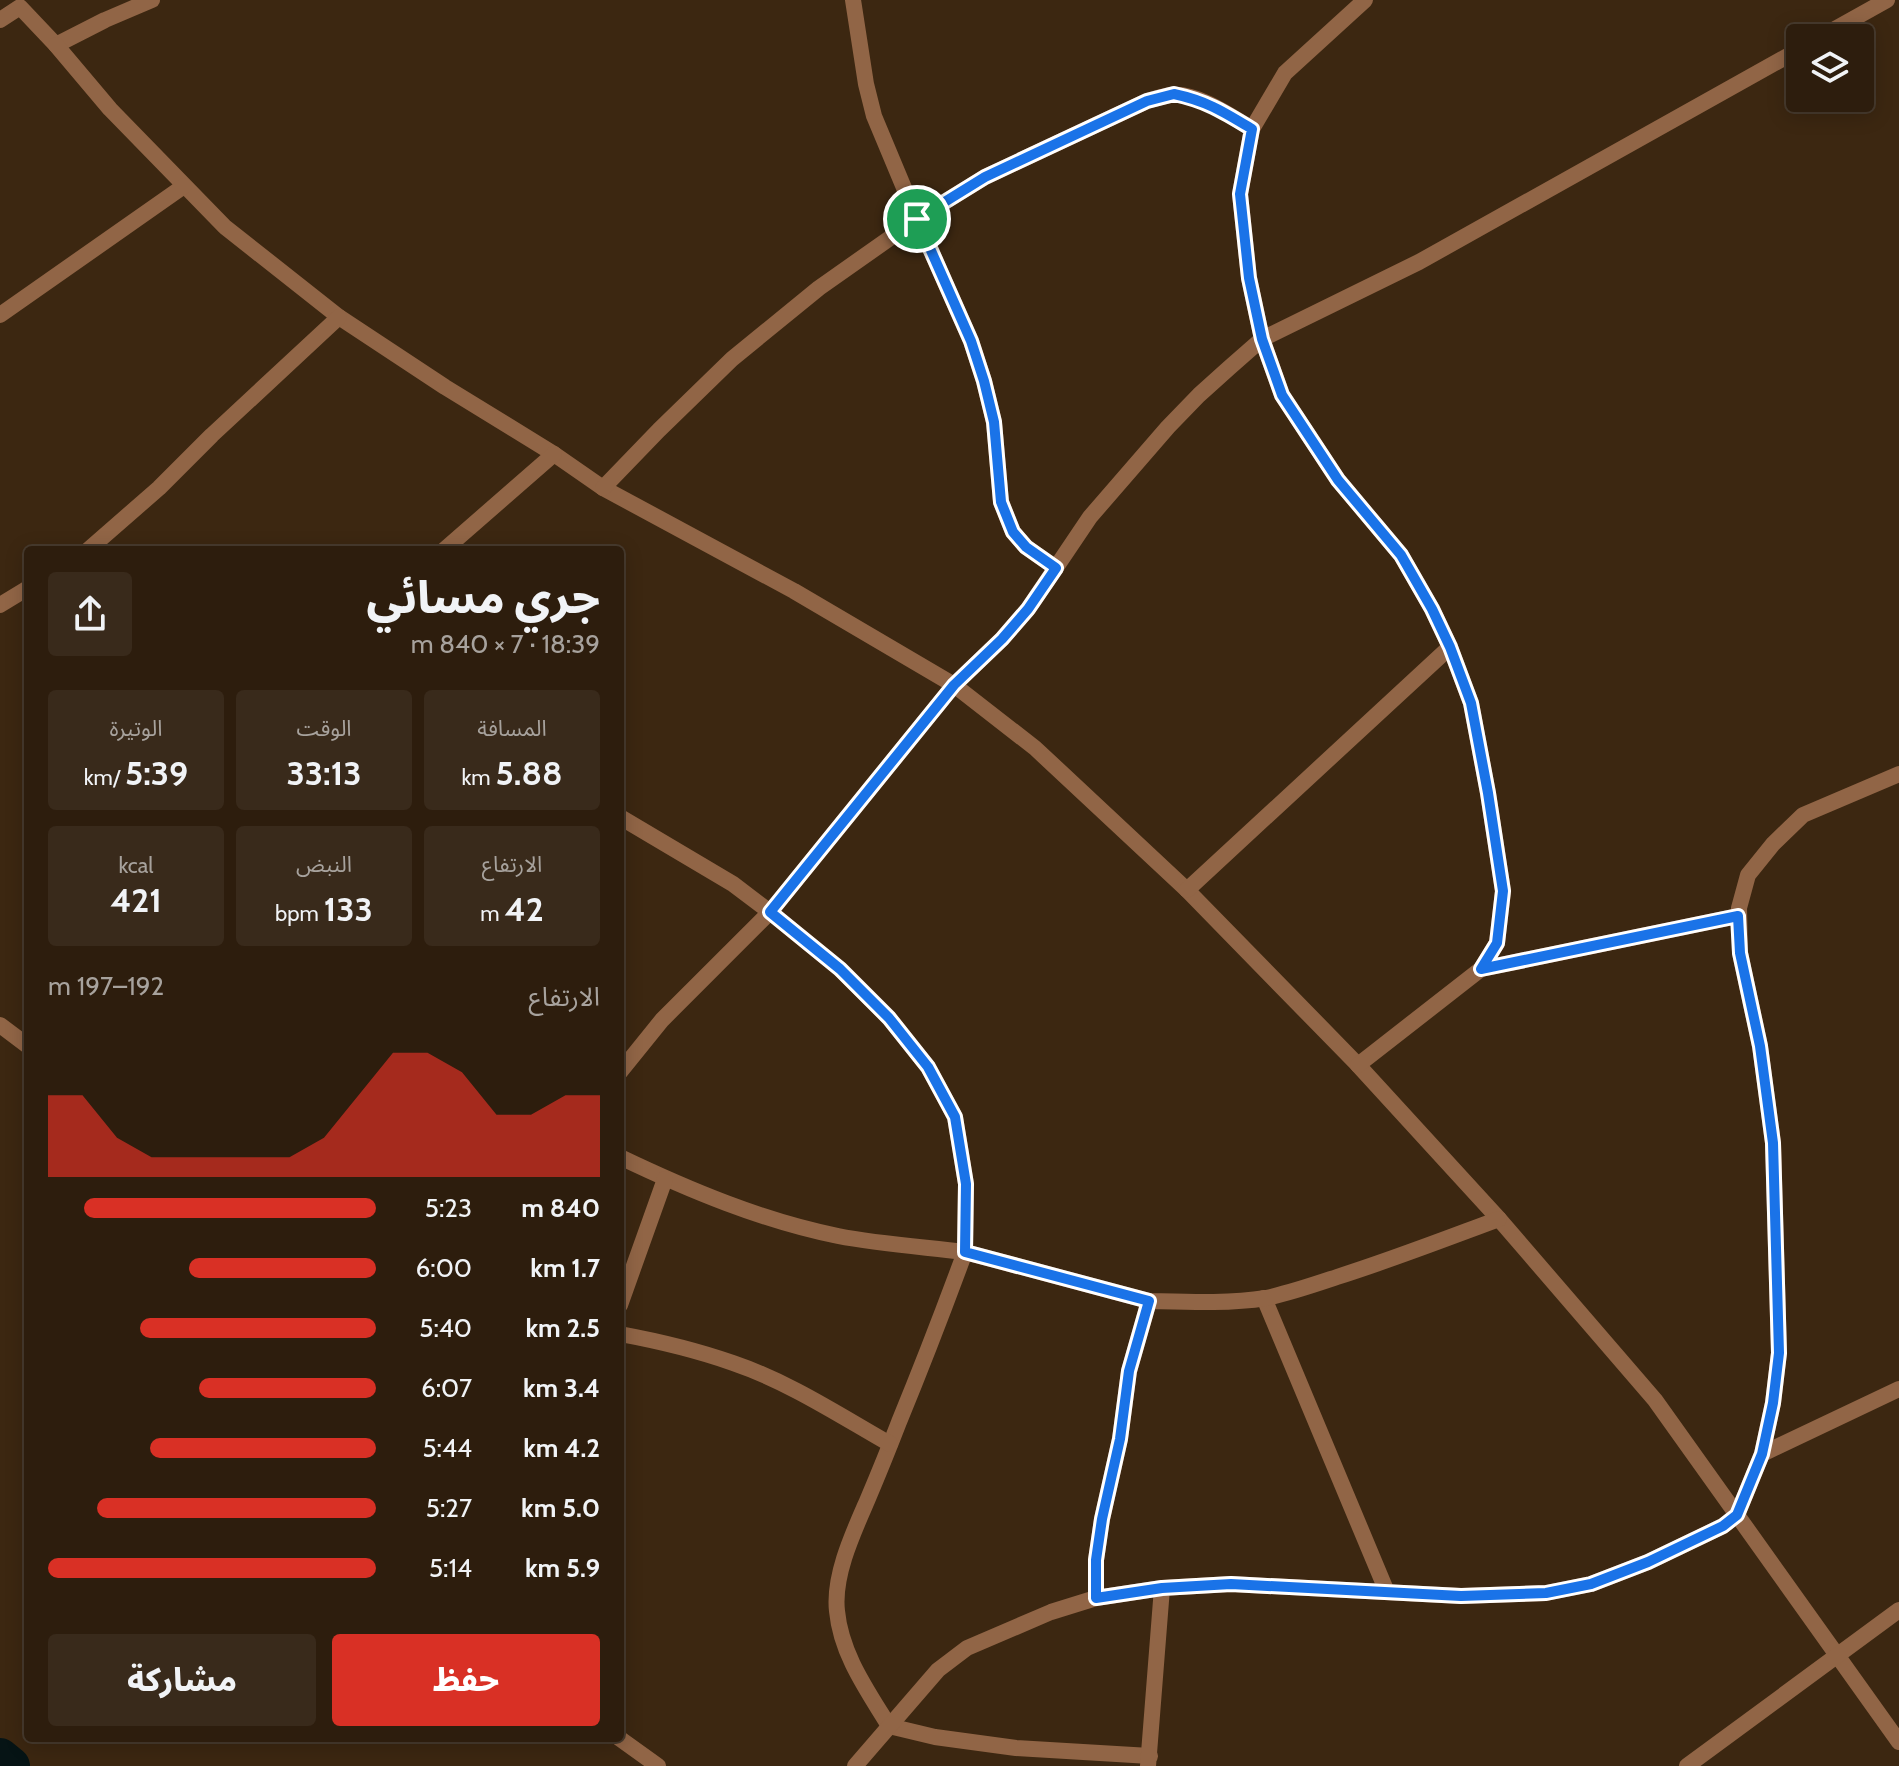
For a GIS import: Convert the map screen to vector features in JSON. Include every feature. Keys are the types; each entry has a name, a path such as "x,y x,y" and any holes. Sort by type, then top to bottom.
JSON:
{"street":[{"path":"56,45 152,0"},
{"path":"853,0 874,116 971,341 984,381 994,422 1001,502 1013,532 1026,547 1056,568"},
{"path":"1358,1065 1481,969 1497,943 1503,891 1471,703 1450,647 1401,555 1338,480 1282,395 1262,339 1249,278 1240,194 1252,129 1285,73 1365,0"},
{"path":"1844,24 1887,0"},
{"path":"0,20 16,4 56,45 110,109 225,227 339,317 603,488 794,591 954,685 1035,748 1187,890 1358,1065 1499,1219 1655,1400 1899,1742"},
{"path":"624,1067 662,1020 770,912 954,685 1028,609 1090,517 1168,427 1262,339 1419,262 1786,57"},
{"path":"603,488 732,359 819,288 917,219 985,177 1147,101 1174,94 1198,99 1252,129"},
{"path":"0,315 184,186"},
{"path":"93,546 159,488 339,317"},
{"path":"449,546 554,454"},
{"path":"0,605 24,590"},
{"path":"1187,890 1450,647"},
{"path":"855,1766 938,1670 967,1648 1051,1612 1096,1598 1162,1588 1231,1584 1461,1596 1546,1593 1591,1584 1660,1556 1723,1526 1737,1515 1762,1454 1779,1353 1773,1143 1760,1046 1740,953 1738,916 1748,875 1773,844 1803,815 1899,774"},
{"path":"624,819 733,884 850,979 889,1018 928,1067 955,1117 966,1184 965,1252 847,1550 836,1610 849,1657 889,1726 935,1737 1016,1748 1149,1761 1162,1588"},
{"path":"1481,969 1738,916"},
{"path":"0,1025 24,1043"},
{"path":"624,1159 665,1179 783,1222 839,1236 965,1252 1149,1301 1264,1298 1371,1266 1499,1219"},
{"path":"624,1294 665,1179"},
{"path":"1264,1298 1387,1592"},
{"path":"1096,1598 1096,1560 1102,1519 1120,1439 1129,1371 1149,1301"},
{"path":"624,1335 734,1363 794,1389 890,1444"},
{"path":"1762,1454 1899,1389"},
{"path":"1687,1766 1899,1610"},
{"path":"624,1742 658,1766"}],"waterway":[{"path":"0,1757 11,1766"}],"route":[{"path":"1174,94 1198,99 1252,129 1240,194 1249,278 1262,339 1282,395 1338,480 1401,555 1450,647 1471,703 1503,891 1497,943 1481,969 1738,916 1740,953 1760,1046 1773,1143 1779,1353 1762,1454 1737,1515 1723,1526 1648,1562 1591,1584 1546,1593 1461,1596 1231,1584 1162,1588 1096,1598 1096,1560 1102,1519 1120,1439 1129,1371 1149,1301 965,1252 966,1184 955,1117 928,1067 889,1018 840,969 770,912 954,685 1028,609 1056,568 1026,547 1013,532 1001,502 994,422 984,381 971,341 917,219 985,177 1147,101 1174,94"}]}
